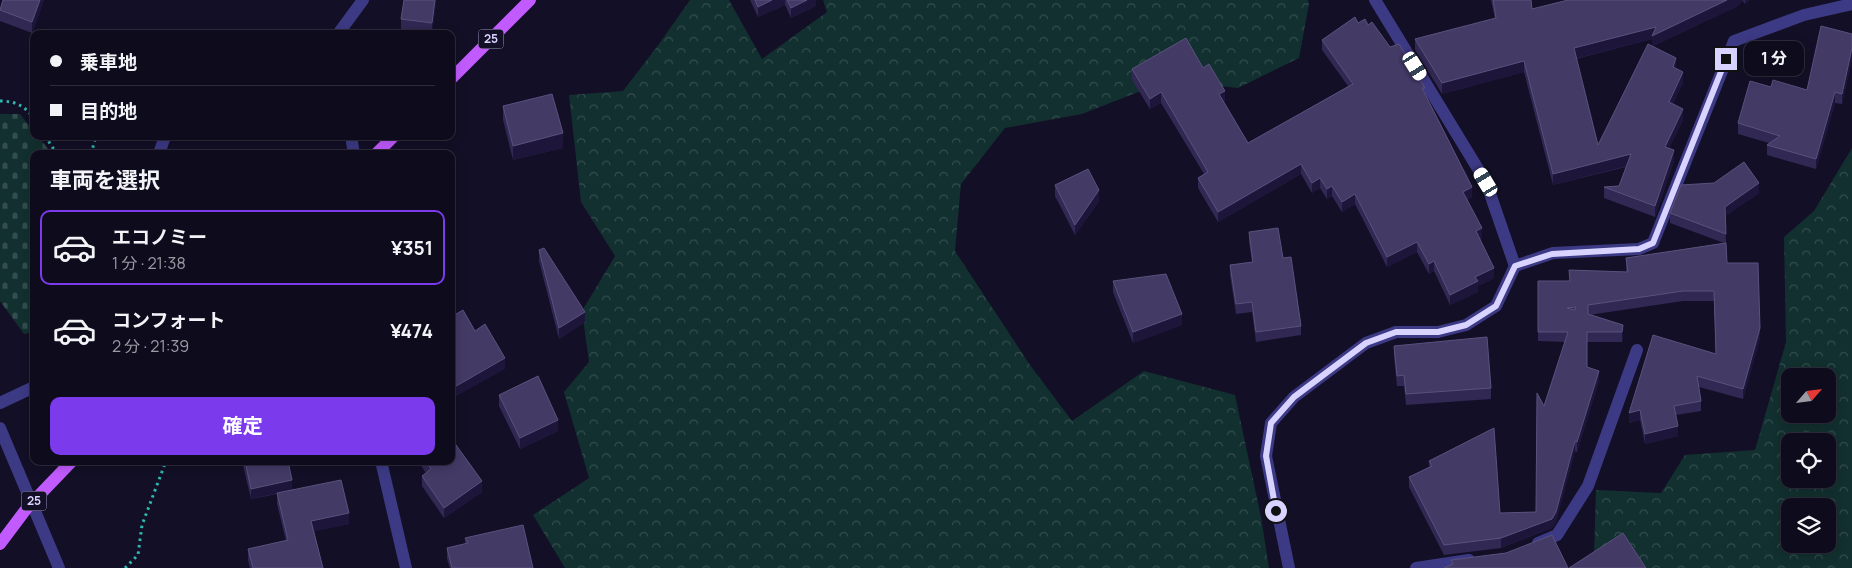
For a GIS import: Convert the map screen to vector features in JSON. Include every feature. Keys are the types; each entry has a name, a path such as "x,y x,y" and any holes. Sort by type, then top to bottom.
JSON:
{"main road":[{"name":"25","path":"455,74 530,0"},
{"path":"380,150 390,140"},
{"name":"25","path":"0,544 27,508 68,465"}],"street":[{"path":"341,30 363,0"},
{"path":"1289,568 1266,456 1271,423 1294,397 1366,343 1396,332 1438,332 1466,325 1496,306 1515,266 1486,182 1375,0"},
{"path":"1515,266 1552,254 1639,249 1653,243 1734,41 1804,15 1852,4"},
{"path":"1528,547 1557,535 1588,486 1637,350"},
{"path":"0,403 30,389"},
{"path":"0,428 59,568"},
{"path":"383,465 406,568"},
{"path":"1416,568 1427,565 1484,559"}],"path":[{"path":"0,101 11,101 30,113"},
{"path":"125,568 138,555 142,525 164,465"}],"green space":[{"path":"690,0 729,0 762,59 827,12 823,0 1308,0 1309,4 1299,58 1238,88 1169,80 1082,114 1005,128 961,184 955,251 1030,365 1072,421 1144,371 1235,395 1261,517 1269,568 565,568 533,515 589,478 564,392 589,362 582,311 615,256 581,202 569,95 623,91"},
{"path":"0,114 20,114 30,127 30,140 41,140 49,150 30,150 30,333 24,334 0,301"},
{"path":"1852,148 1852,568 1642,568 1594,556 1596,490 1661,493 1685,455 1755,450 1786,342 1784,237 1814,211"}],"building":[{"path":"3,0 40,0 32,22 0,10"},
{"path":"404,0 435,0 432,23 401,19"},
{"path":"755,0 772,0 758,7"},
{"path":"787,0 807,0 791,8"},
{"path":"1493,0 1531,0 1532,9 1568,0 1727,0 1652,36 1656,27 1574,48 1598,145 1648,44 1676,58 1673,67 1683,72 1669,102 1683,109 1665,147 1674,150 1655,206 1604,187 1619,186 1631,154 1553,174 1524,61 1442,83 1415,39 1496,18"},
{"path":"1355,17 1358,23 1365,19 1368,25 1372,22 1390,47 1399,44 1425,88 1422,88 1472,187 1463,192 1482,228 1476,231 1494,268 1475,277 1478,281 1450,295 1434,261 1429,264 1417,242 1387,257 1355,194 1342,202 1332,186 1327,189 1320,178 1312,183 1301,164 1218,212 1198,178 1208,172 1161,92 1150,99 1132,69 1186,38 1203,68 1209,64 1225,91 1219,94 1248,143 1353,84 1322,40"},
{"path":"1821,26 1852,34 1852,48 1842,94 1835,92 1816,159 1767,145 1780,136 1738,123 1750,81 1771,87 1773,80 1807,90"},
{"path":"552,94 563,133 513,146 503,106"},
{"path":"1744,162 1759,183 1725,207 1726,234 1670,213 1681,185 1714,183"},
{"path":"1088,169 1099,190 1075,225 1055,185"},
{"path":"1278,228 1283,258 1291,257 1301,326 1256,332 1252,302 1236,304 1230,265 1253,262 1249,232"},
{"path":"1726,243 1727,263 1758,263 1760,328 1743,389 1697,376 1701,401 1674,406 1678,426 1645,434 1640,410 1629,413 1653,335 1716,354 1714,291 1683,291 1588,305 1588,314 1623,325 1622,332 1587,332 1587,367 1599,371 1577,442 1575,441 1556,512 1552,519 1501,538 1444,545 1409,477 1432,466 1429,461 1494,428 1500,513 1536,512 1537,393 1544,406 1568,332 1538,332 1538,281 1570,281 1569,270 1628,272 1626,258"},
{"path":"544,248 585,312 559,328 539,250"},
{"path":"1166,274 1182,314 1133,332 1113,281"},
{"path":"463,310 475,331 485,324 505,358 455,387 455,315"},
{"path":"1487,337 1491,388 1406,394 1404,375 1397,376 1394,346"},
{"path":"538,376 558,420 520,438 499,395"},
{"path":"455,444 482,481 444,508 422,476 431,469 428,465 455,465"},
{"path":"246,465 289,465 292,480 251,489"},
{"path":"341,480 349,513 311,521 323,568 253,568 248,549 288,540 277,493"},
{"path":"523,525 533,568 452,568 447,548 468,543 465,538"},
{"path":"1623,533 1646,568 1569,568"},
{"path":"1552,535 1568,568 1444,568 1453,564 1451,560 1506,553"}],"route":[{"path":"1276,511 1266,456 1271,423 1294,397 1366,343 1396,332 1438,332 1466,325 1496,306 1515,266 1552,254 1639,249 1653,243 1726,59"}]}
